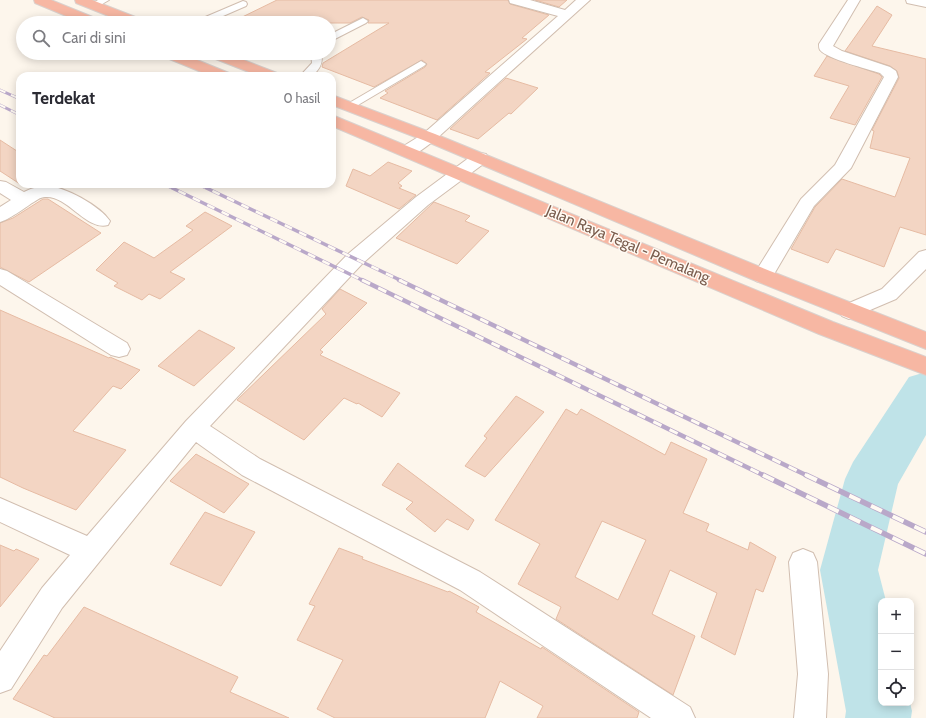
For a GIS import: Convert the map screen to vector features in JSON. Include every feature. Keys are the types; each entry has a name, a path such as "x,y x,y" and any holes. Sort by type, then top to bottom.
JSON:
{"highway":[{"path":"40,0 78,16"},
{"path":"81,0 99,3 124,16"},
{"path":"184,60 214,72"},
{"path":"231,60 262,72"},
{"name":"Jalan Raya Tegal - Pemalang","path":"336,101 429,136 763,276 926,341"},
{"name":"Jalan Raya Tegal - Pemalang","path":"336,122 826,328 926,366"}],"street":[{"path":"516,0 567,14"},
{"path":"408,151 429,136 584,0"},
{"path":"763,276 807,203 842,168 891,77 891,74 885,70 837,54 826,48 826,44 854,0"},
{"path":"912,0 926,3"},
{"path":"0,678 52,598 194,428 355,259 422,201 480,158"},
{"path":"0,186 25,200"},
{"path":"0,216 37,193 51,191 82,206 101,221"},
{"path":"849,311 889,294 926,257"},
{"path":"0,276 119,349"},
{"path":"194,428 251,467 470,581 679,718"},
{"path":"0,510 90,551"},
{"path":"803,562 813,674 810,718"}],"lane":[{"path":"216,16 243,4"},
{"path":"336,35 362,21"},
{"path":"310,72 315,68 317,60"},
{"path":"349,106 421,64"}],"building":[{"path":"277,0 508,0 510,4 549,15 522,38 527,39 485,72 490,73 437,120 380,98 388,93 385,91 425,67 427,64 422,60 374,87 322,67 323,63 328,60 336,60 336,55 389,23 368,23 369,20 362,17 350,23 336,23 336,16 244,16"},
{"path":"535,0 567,0 559,7"},
{"path":"877,6 892,15 872,46 926,59 926,235 900,227 884,267 836,249 828,263 791,249 815,207 842,179 895,197 910,158 870,148 874,131 872,130 899,78 897,71 890,66 845,51"},
{"path":"827,56 879,74 882,77 855,125 830,118 849,86 814,76"},
{"path":"506,78 538,88 511,114 509,113 478,139 450,129"},
{"path":"0,140 16,150 16,181 0,171"},
{"path":"388,162 412,171 398,183 402,186 399,188 416,195 399,209 346,186 353,169 370,176"},
{"path":"43,199 48,199 101,233 29,282 0,267 0,223 13,218"},
{"path":"434,202 470,216 465,221 489,231 457,264 396,238"},
{"path":"205,212 232,226 170,272 185,279 160,299 149,294 142,300 114,286 118,283 96,270 124,242 154,258 193,230 186,226"},
{"path":"340,289 367,303 320,350 323,352 320,355 400,393 382,417 358,403 357,404 344,398 304,440 237,400 326,314 322,309"},
{"path":"0,310 140,370 121,389 113,386 73,431 126,450 76,510 0,477"},
{"path":"199,330 235,348 194,386 158,366"},
{"path":"516,396 544,412 485,477 465,466 487,438 484,436"},
{"path":"566,409 577,415 581,409 665,455 671,442 707,459 683,513 709,524 706,531 748,550 750,542 776,557 763,592 756,589 735,655 701,637 717,593 670,570 652,614 695,636 673,695 556,619 561,607 518,584 540,544 495,520","holes":["602,521 646,540 618,600 575,577"]},
{"path":"196,454 249,484 224,513 170,481"},
{"path":"398,463 474,520 468,530 447,519 435,532 406,509 413,502 382,485"},
{"path":"205,512 255,532 221,586 170,564"},
{"path":"0,545 14,551 16,549 39,559 0,607"},
{"path":"339,548 363,557 362,559 448,592 449,591 479,607 476,612 541,649 542,647 639,712 637,718 537,718 543,706 500,681 485,718 335,718 317,709 343,660 297,640 315,606 309,604"},
{"path":"84,607 238,677 230,692 289,718 55,718 13,699 44,655 47,656"}],"waterway":[{"path":"878,718 879,711 849,570 872,479 926,391"}],"railway":[{"path":"0,90 16,97"},
{"path":"0,105 16,113"},
{"path":"172,188 364,281"},
{"path":"206,188 402,281"},
{"path":"362,280 765,476"},
{"path":"399,280 808,476"},
{"path":"763,475 926,554"},
{"path":"806,475 926,532"}]}
